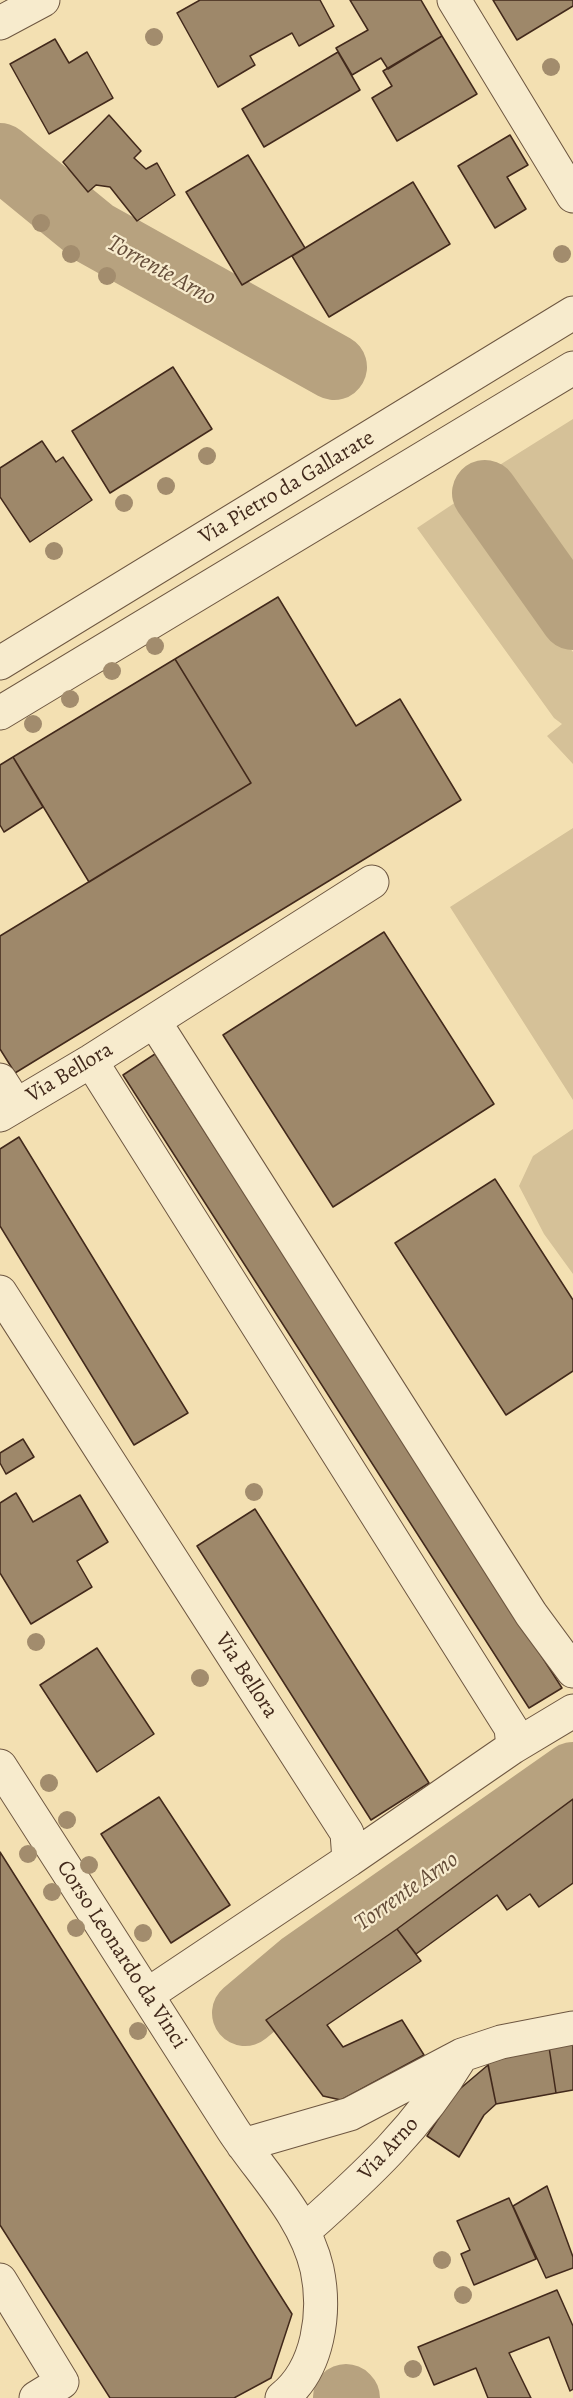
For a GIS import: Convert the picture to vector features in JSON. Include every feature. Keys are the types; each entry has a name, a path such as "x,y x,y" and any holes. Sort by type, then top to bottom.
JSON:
{"street":[{"path":"0,23 43,0"},
{"path":"454,0 573,195"},
{"name":"Via Pietro da Gallarate","path":"0,663 573,313"},
{"name":"Via Pietro da Gallarate","path":"0,713 573,368"},
{"name":"Via Bellora","path":"5,1100 91,1061 372,882"},
{"path":"147,1025 531,1614 573,1671"},
{"path":"91,1061 511,1728 513,1748"},
{"name":"Via Bellora","path":"0,1292 347,1833 349,1860"},
{"path":"147,1995 513,1748 573,1711"},
{"name":"Corso Leonardo da Vinci","path":"0,1766 243,2145 304,2231 317,2269 320,2313 316,2349 290,2392 282,2398"},
{"name":"Via Arno","path":"243,2145 350,2114 462,2055 501,2042 573,2028"},
{"name":"Via Arno","path":"304,2231 381,2162 439,2094 462,2055"},
{"path":"0,2280 62,2382 36,2398"}],"shaded area":[{"path":"573,419 573,582 498,466"},
{"path":"462,498 573,652 573,764 547,736 562,724 554,718 417,528"},
{"path":"573,828 573,1100 450,907"},
{"path":"573,1129 573,1274 544,1234 519,1186 533,1156"}],"building":[{"path":"200,0 320,0 334,26 299,46 292,33 250,56 255,65 218,87 177,13"},
{"path":"350,0 421,0 442,36 388,69 381,58 352,75 336,48 368,30"},
{"path":"493,0 573,0 573,6 517,40"},
{"path":"442,36 477,94 397,141 372,98 392,86 383,71"},
{"path":"55,39 69,63 87,52 113,98 49,134 10,64"},
{"path":"338,52 360,90 264,147 242,109"},
{"path":"109,115 141,151 134,158 146,169 157,163 175,195 137,221 110,187 96,185 88,192 63,162"},
{"path":"510,135 528,165 507,177 526,209 495,228 458,166"},
{"path":"248,155 305,248 242,285 186,192"},
{"path":"413,182 450,244 329,317 292,256"},
{"path":"173,367 212,429 110,493 72,431"},
{"path":"42,441 56,462 63,457 92,500 30,542 0,497 0,468"},
{"path":"278,597 356,726 400,699 461,800 15,1073 0,1049 0,936 251,783 175,659"},
{"path":"175,659 251,783 89,882 13,757"},
{"path":"13,757 43,807 4,832 0,825 0,765"},
{"path":"384,932 494,1104 333,1207 223,1035"},
{"path":"155,1054 562,1688 529,1708 123,1075"},
{"path":"19,1137 188,1413 134,1445 0,1226 0,1149"},
{"path":"495,1179 573,1300 573,1371 506,1415 395,1243"},
{"path":"23,1439 34,1457 6,1474 0,1463 0,1453"},
{"path":"16,1493 33,1522 80,1495 108,1542 77,1561 92,1587 31,1624 0,1573 0,1503"},
{"path":"255,1509 429,1783 371,1820 197,1546"},
{"path":"97,1648 154,1734 97,1772 40,1685"},
{"path":"159,1797 230,1905 171,1943 101,1834"},
{"path":"573,1799 573,1883 539,1907 530,1894 507,1910 497,1895 416,1954 397,1929"},
{"path":"0,1852 292,2314 271,2378 234,2398 110,2398 0,2225"},
{"path":"397,1929 421,1961 327,2025 343,2047 402,2020 424,2055 341,2100 323,2096 266,2020"},
{"path":"573,2043 573,2090 556,2093 549,2047"},
{"path":"549,2047 556,2093 496,2104 487,2059"},
{"path":"488,2065 496,2104 484,2115 459,2157 427,2136 455,2093"},
{"path":"547,2186 573,2257 573,2268 546,2278 513,2206"},
{"path":"509,2198 536,2259 474,2285 461,2254 470,2250 457,2221"},
{"path":"557,2290 573,2326 573,2389 570,2391 549,2337 509,2353 531,2398 488,2398 476,2368 434,2385 418,2347"}],"waterway":[{"name":"Torrente Arno","path":"0,156 94,233 334,367"},
{"name":"Torrente Arno","path":"485,493 573,617"},
{"name":"Torrente Arno","path":"245,2013 302,1965 573,1775"}]}
